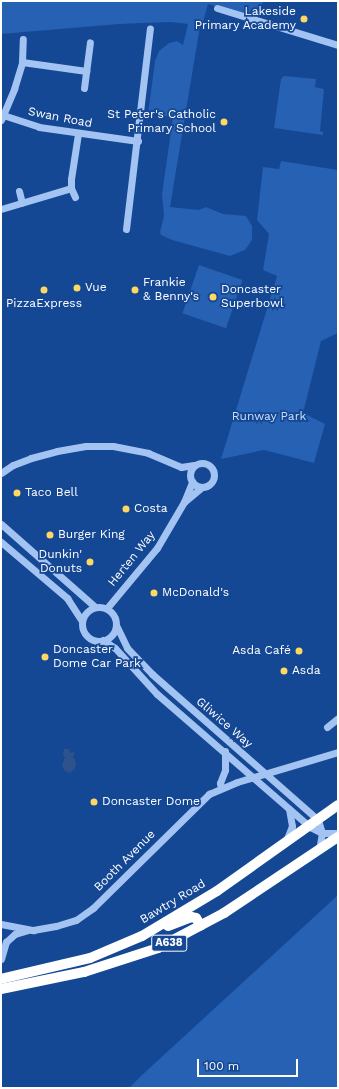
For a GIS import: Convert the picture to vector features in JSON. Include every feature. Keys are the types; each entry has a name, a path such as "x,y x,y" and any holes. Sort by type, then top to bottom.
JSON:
{"highway":[{"name":"Bawtry Road","path":"1,979 90,958 142,936 217,891 310,827 338,805"},
{"name":"A638","path":"1,989 84,972 150,951 201,926 338,837"},
{"path":"142,936 191,917 196,918 201,926"}],"street":[{"path":"217,8 338,45"},
{"path":"126,229 138,141 150,28"},
{"path":"2,117 14,89 22,62 23,39"},
{"path":"84,88 90,42"},
{"path":"22,62 86,71"},
{"name":"Swan Road","path":"2,117 26,124 78,134 138,141"},
{"path":"74,197 71,188 78,134"},
{"path":"1,209 71,188"},
{"path":"19,191 22,203"},
{"path":"1,473 13,465 31,458 57,451 86,446 113,446 141,452 180,467 191,480 202,487 212,482 213,471 206,463 180,467"},
{"path":"191,480 190,470 194,465"},
{"name":"Herten Way","path":"107,608 157,548 184,502 191,480"},
{"name":"Herten Way","path":"184,502 202,487"},
{"path":"1,524 95,607"},
{"path":"1,542 67,598 82,621 83,630 91,639 103,640 112,634 116,625 112,613 107,608 95,607 89,609 82,621"},
{"name":"Gliwice Way","path":"116,625 121,638 132,653 162,683 318,820"},
{"name":"Gliwice Way","path":"103,640 115,648 157,694 310,827 322,833 338,833"},
{"path":"326,727 338,718"},
{"path":"221,788 220,784 225,770 225,739"},
{"name":"Booth Avenue","path":"1,924 30,929 45,928 76,920 93,908 209,794 221,788 253,777 338,752"},
{"path":"282,846 292,826 288,808"},
{"path":"318,820 322,833 318,851"},
{"path":"1,959 2,947 6,942 15,934 30,929"}],"green space":[{"path":"1,1 263,1 259,20 208,4 202,26 200,26 170,207 199,210 206,207 223,214 246,216 252,226 252,240 245,250 230,256 172,240 161,235 160,232 164,216 162,194 173,117 148,114 155,61 159,51 169,43 177,41 183,45 188,24 170,22 119,24 1,34"},
{"path":"284,76 316,79 315,87 324,89 320,131 323,132 323,135 274,128 281,79"},
{"name":"Runway Park","path":"281,161 338,170 338,333 321,341 303,413 325,424 314,463 264,450 221,459 277,276 263,270 269,234 257,220 263,167 279,169"},
{"name":"Doncaster Superbowl","path":"199,265 242,280 226,328 182,313"},
{"path":"338,895 338,1088 129,1088 142,1075"}],"shaded area":[{"path":"64,749 69,749 70,753 75,752 73,757 76,762 75,768 70,773 65,771 62,765 65,757 63,755"}],"place":[{"name":"Lakeside Primary Academy","path":"304,19"},
{"name":"St Peter's Catholic Primary School","path":"224,122"},
{"name":"Vue","path":"77,288"},
{"name":"PizzaExpress","path":"44,290"},
{"name":"Frankie & Benny's","path":"135,290"},
{"name":"Doncaster Superbowl","path":"213,297"},
{"name":"Taco Bell","path":"17,493"},
{"name":"Costa","path":"126,509"},
{"name":"Burger King","path":"50,535"},
{"name":"Dunkin' Donuts","path":"90,562"},
{"name":"McDonald's","path":"154,593"},
{"name":"Asda Café","path":"299,651"},
{"name":"Doncaster Dome Car Park","path":"45,657"},
{"name":"Asda","path":"284,671"},
{"name":"Doncaster Dome","path":"94,802"}]}
